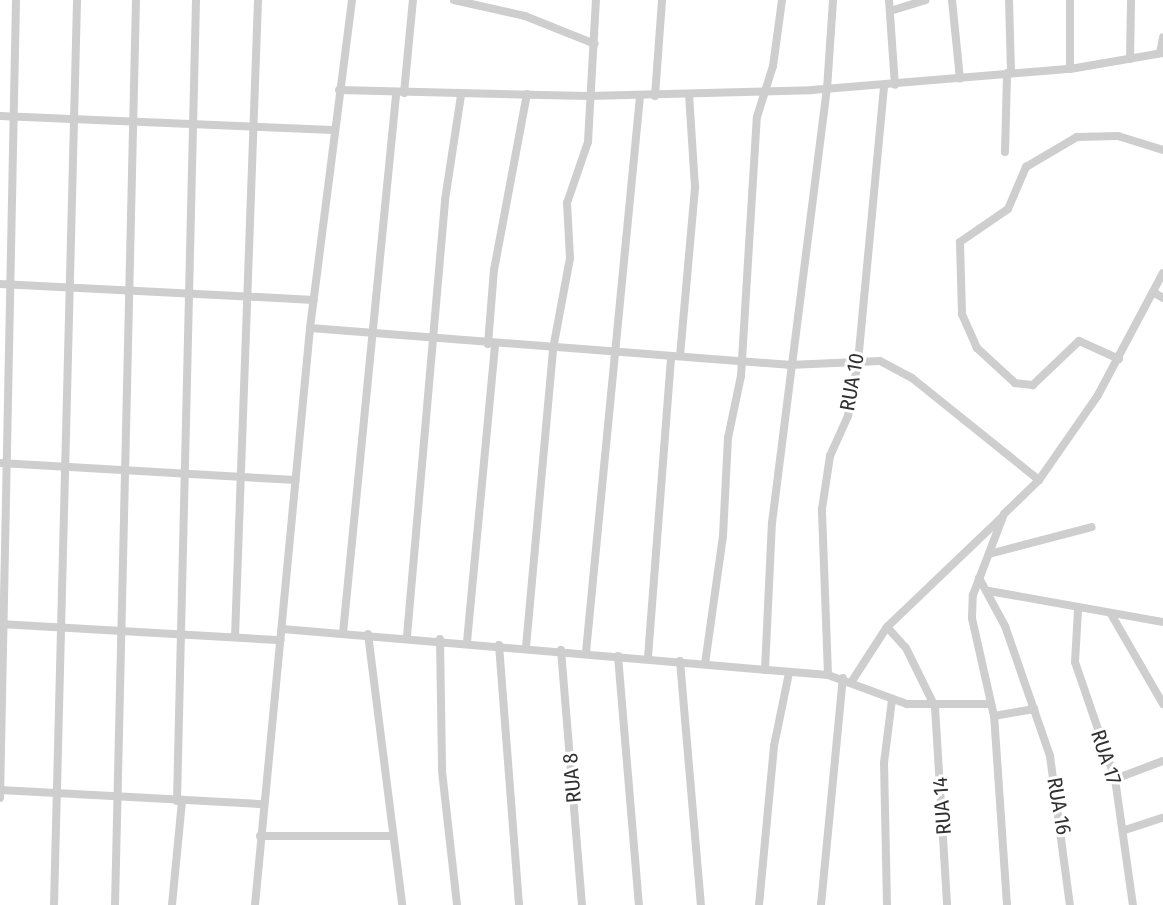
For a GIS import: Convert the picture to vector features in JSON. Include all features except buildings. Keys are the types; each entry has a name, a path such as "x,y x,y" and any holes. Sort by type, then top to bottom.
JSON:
{"street":[{"path":"0,798 3,463 12,284 16,0"},
{"path":"54,905 55,793 67,465 69,286 77,0"},
{"path":"115,905 118,630 132,291 136,0"},
{"path":"172,905 180,801 180,631 188,471 189,293 196,0"},
{"path":"235,637 243,473 258,0"},
{"path":"255,905 262,804 281,640 310,328 333,130 352,0"},
{"path":"343,633 372,336 413,0"},
{"path":"454,0 466,0 525,16 595,44"},
{"path":"526,647 553,350 570,258 567,202 587,149 588,96 595,44 596,0"},
{"path":"655,96 662,0"},
{"path":"705,664 741,361 757,117 766,91 782,0"},
{"path":"765,670 789,365 806,277 827,89 833,0"},
{"path":"889,0 895,85"},
{"path":"890,11 925,0"},
{"path":"952,0 960,79"},
{"path":"1005,152 1009,73 1009,0"},
{"path":"1070,0 1070,69"},
{"path":"1130,58 1131,0"},
{"path":"339,90 461,96 527,94 655,96 884,86 1070,69 1161,53 1163,37"},
{"name":"RUA 10","path":"828,675 822,509 830,456 848,416 858,363 884,86"},
{"path":"467,642 491,345 494,270 527,94"},
{"path":"648,657 676,357 695,187 689,94"},
{"path":"407,636 435,340 445,200 461,96"},
{"path":"586,652 611,354 640,96"},
{"path":"0,116 193,125 253,124 333,130"},
{"path":"1119,359 1079,341 1033,385 1015,383 977,348 962,314 960,242 1008,209 1026,167 1077,136 1118,136 1163,150"},
{"path":"821,905 848,679 887,627 1039,480 1119,359 1163,273"},
{"path":"0,284 314,300"},
{"path":"1153,292 1163,298"},
{"path":"310,328 372,336 553,350 789,365 880,361 912,378 1039,480"},
{"path":"3,463 125,466 243,473 296,480"},
{"path":"1004,514 979,578 972,618 994,716 1007,905"},
{"path":"989,554 1092,527"},
{"name":"RUA 16","path":"979,578 989,591 1035,709 1063,821 1070,905"},
{"path":"989,591 1078,610 1163,622"},
{"name":"RUA 17","path":"1078,610 1075,662 1115,779 1125,830 1133,905"},
{"path":"1111,614 1163,704"},
{"path":"2,624 180,631 281,640"},
{"path":"887,627 906,648 935,707"},
{"path":"282,629 407,636 828,675 848,679 892,700 935,707 991,704"},
{"path":"368,634 402,905"},
{"path":"440,639 442,771 457,905"},
{"path":"499,645 519,905"},
{"name":"RUA 8","path":"561,651 582,905"},
{"path":"618,656 639,905"},
{"path":"680,661 701,905"},
{"path":"759,905 774,746 789,673"},
{"path":"887,905 884,763 892,700"},
{"name":"RUA 14","path":"935,707 947,905"},
{"path":"994,716 1035,709"},
{"path":"1115,779 1163,761"},
{"path":"0,790 262,804"},
{"path":"1125,830 1163,818"},
{"path":"260,836 393,836"}]}
